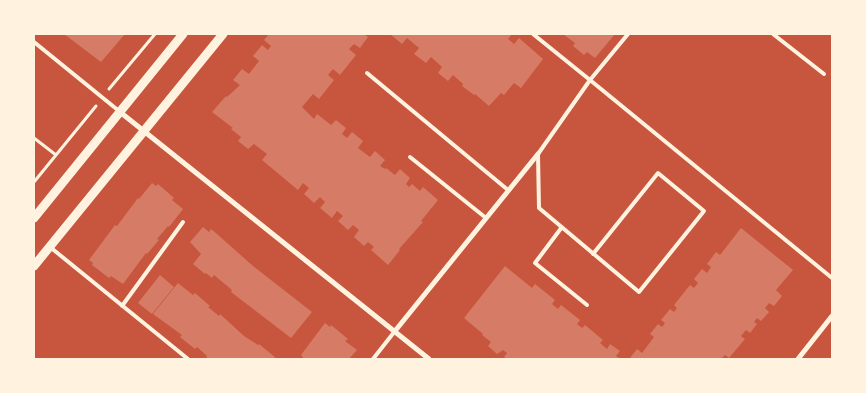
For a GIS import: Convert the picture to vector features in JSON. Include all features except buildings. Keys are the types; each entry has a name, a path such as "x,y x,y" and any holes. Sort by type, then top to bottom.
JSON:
{"street":[{"path":"34,218 183,34"},
{"path":"34,266 223,34"},
{"path":"120,112 429,359"},
{"path":"395,331 538,154"},
{"path":"798,359 832,316"}],"lane":[{"path":"533,34 832,278"},
{"path":"593,254 658,173 704,211 639,292 593,254 539,208 538,154 590,80 628,34"},
{"path":"773,34 824,74"},
{"path":"34,42 120,112"},
{"path":"367,73 508,190"},
{"path":"410,157 486,218"},
{"path":"122,306 183,222"},
{"path":"562,227 535,263 586,305"},
{"path":"49,247 188,359"},
{"path":"373,359 395,331"}],"path":[{"path":"34,138 56,155"}]}
